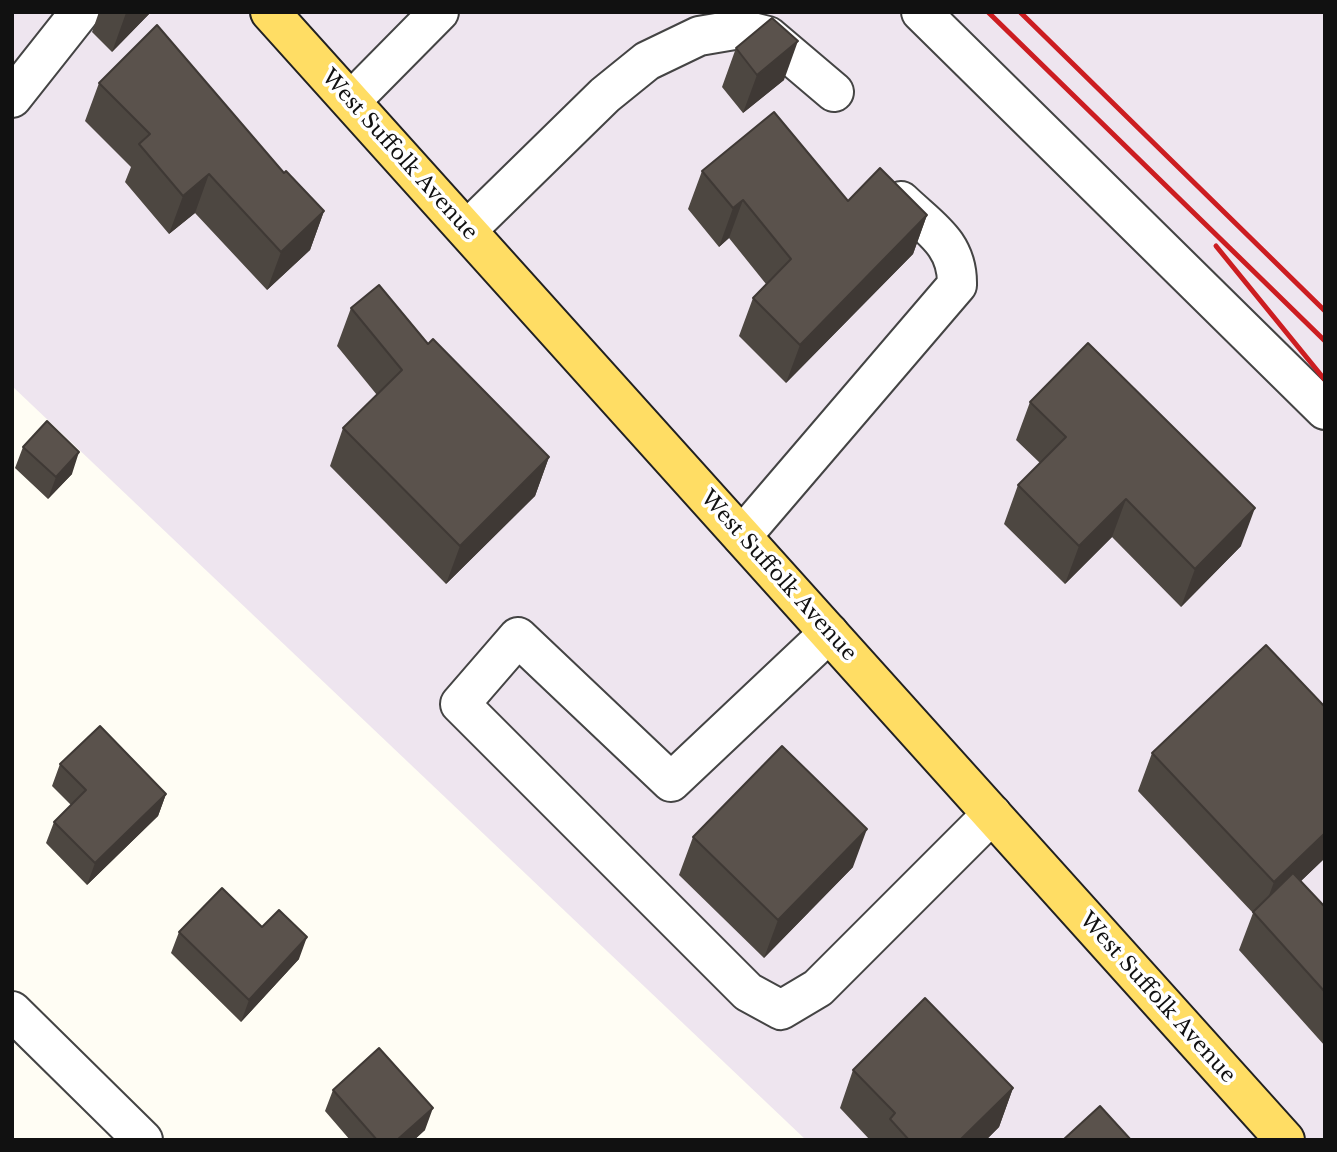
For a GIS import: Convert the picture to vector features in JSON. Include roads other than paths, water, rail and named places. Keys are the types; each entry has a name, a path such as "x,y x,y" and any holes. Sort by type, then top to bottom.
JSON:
{"main road":[{"name":"West Suffolk Avenue","path":"271,12 1285,1140"}],"street":[{"path":"12,98 80,12"},
{"path":"351,101 439,12"},
{"path":"921,12 1325,410"},
{"path":"467,230 605,95 647,61 699,36 740,29 768,36 834,92"},
{"path":"741,536 957,285 957,268 950,248 901,201"},
{"path":"829,633 671,782 518,637 460,704 748,992 781,1010 818,988 992,814"},
{"path":"12,1011 143,1140"}],"railway":[{"path":"988,12 1325,341"},
{"path":"1020,12 1325,311"},
{"path":"1216,246 1325,380"}]}
